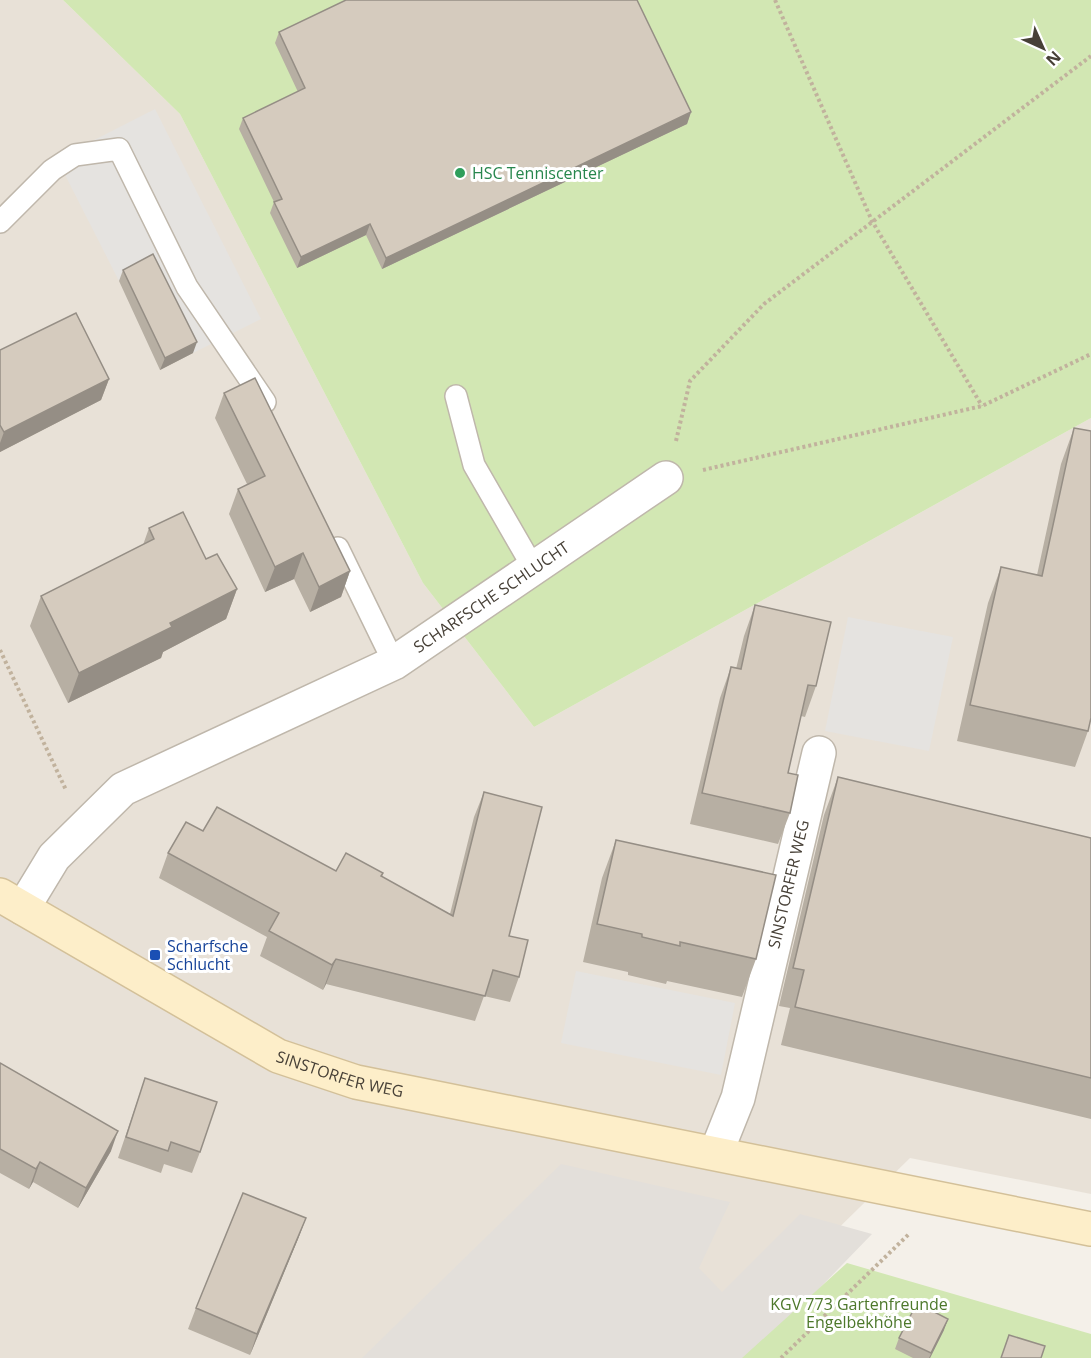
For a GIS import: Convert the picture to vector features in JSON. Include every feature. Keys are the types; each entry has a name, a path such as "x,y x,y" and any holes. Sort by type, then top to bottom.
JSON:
{"street":[{"name":"SCHARFSCHE SCHLUCHT","path":"12,902 54,856 123,789 394,663 666,478"},
{"name":"SINSTORFER WEG","path":"716,1153 738,1098 819,753"},
{"name":"SINSTORFER WEG","path":"12,902 278,1056 356,1082 1091,1229"}],"lane":[{"path":"0,222 52,170 75,155 119,149 187,287 272,416"},
{"path":"456,396 474,465 534,569"},
{"path":"331,534 394,663"}],"path":[{"path":"775,0 872,220 982,406"},
{"path":"1091,56 764,304 690,381 666,478 982,406 1091,354"},
{"path":"0,650 84,827"},
{"path":"782,1358 945,1199"}],"shaded area":[{"path":"0,0 63,0 180,114 423,583 534,727 1091,418 1091,1194 910,1158 706,1358 0,1358"},
{"path":"155,109 261,319 193,353 119,281 57,159"},
{"path":"848,617 953,637 929,751 825,731"},
{"path":"576,971 735,1003 721,1075 561,1043"},
{"path":"561,1164 730,1202 699,1268 722,1292 800,1214 872,1234 752,1358 362,1358"}],"green space":[{"path":"63,0 1091,0 1091,418 534,727 423,583 180,114"},
{"name":"KGV 773 Gartenfreunde Engelbekhöhe","path":"847,1263 1091,1334 1091,1358 742,1358"}],"building":[{"name":"HSC Tenniscenter","path":"346,0 637,0 691,112 386,258 370,224 301,257 274,202 282,199 243,118 305,88 279,32"},
{"path":"153,254 197,342 165,358 123,270"},
{"path":"76,313 109,379 4,432 0,425 0,350"},
{"path":"255,378 350,571 319,587 303,553 275,567 238,489 265,476 224,393"},
{"path":"1074,428 1091,431 1091,718 1088,731 970,705 1001,567 1042,576"},
{"path":"183,512 206,559 217,554 237,589 170,623 172,627 79,673 41,596 154,539 149,528"},
{"path":"755,605 831,622 816,686 808,685 788,773 798,775 790,813 702,793 731,667 741,669"},
{"path":"838,777 1091,838 1091,1078 795,1007 804,970 793,968"},
{"path":"484,792 542,807 509,936 528,940 519,977 493,970 485,996 336,959 332,965 269,931 279,913 168,853 186,822 203,831 217,807 336,871 346,853 383,873 381,876 453,916"},
{"path":"616,840 776,875 756,959 680,942 680,946 642,937 642,934 597,924"},
{"path":"0,1063 118,1131 86,1188 40,1162 36,1169 0,1149"},
{"path":"145,1078 217,1102 200,1152 171,1142 168,1151 126,1137"},
{"path":"243,1193 306,1218 257,1334 196,1308"},
{"path":"917,1303 948,1319 931,1353 899,1338"},
{"path":"1009,1335 1045,1346 1041,1358 1001,1358"}],"place":[{"name":"HSC Tenniscenter","path":"460,173"},
{"name":"Scharfsche Schlucht","path":"155,955"}]}
